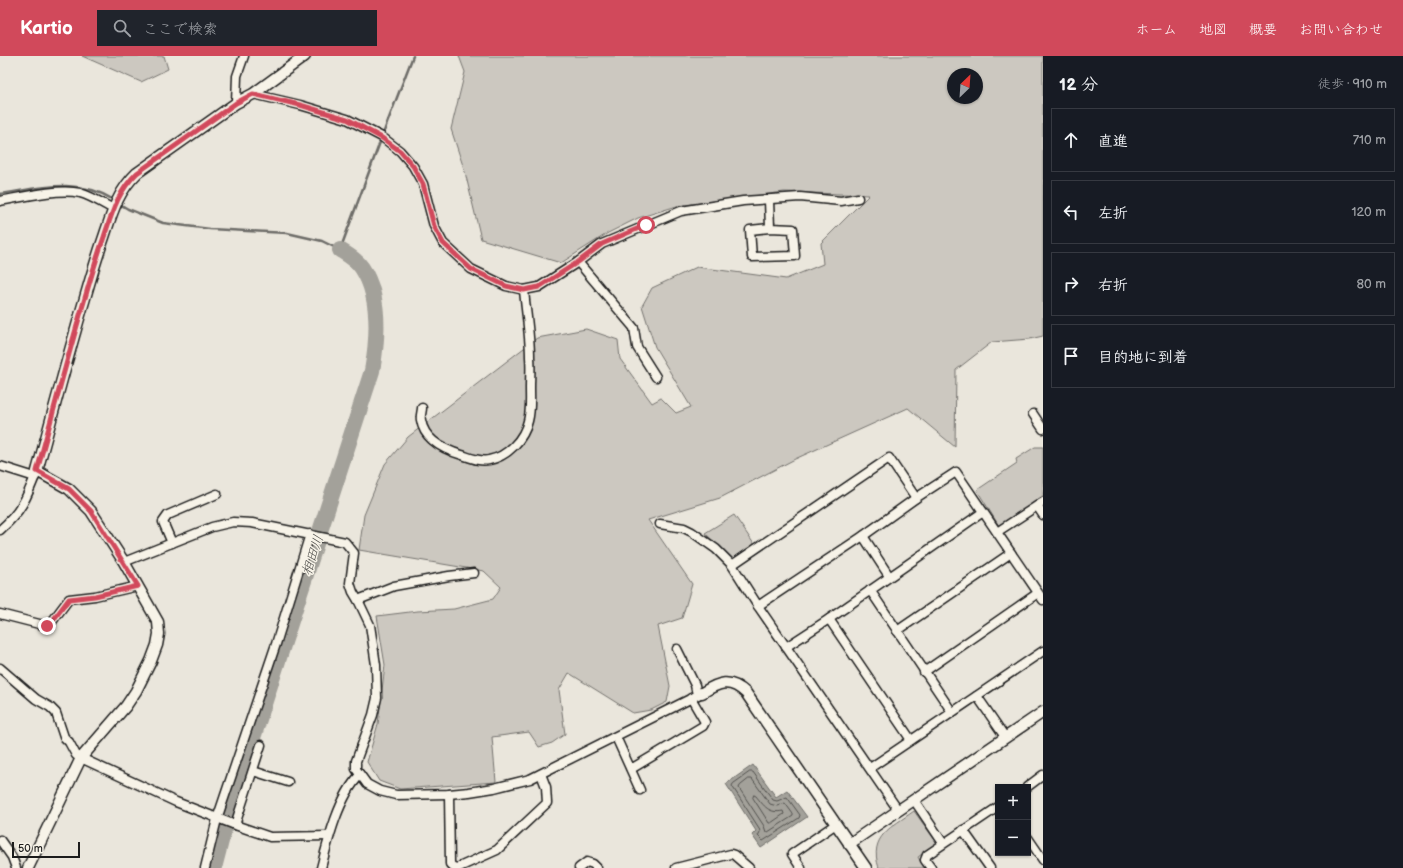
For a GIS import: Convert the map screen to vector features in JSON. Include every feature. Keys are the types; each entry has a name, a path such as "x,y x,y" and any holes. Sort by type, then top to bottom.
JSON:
{"street":[{"path":"236,103 237,76 244,56"},
{"path":"0,530 13,519 23,505 36,474 96,259 113,209 121,191 128,181 137,173 236,103 253,94 305,56"},
{"path":"253,94 300,105 347,119 382,138 400,151 413,166 423,184 434,226 443,243 471,269 506,286 524,290 539,287 578,262 602,244 681,211 743,201 800,198 841,201 858,198"},
{"path":"0,201 61,191 80,193 94,198 113,209"},
{"path":"769,200 770,228"},
{"path":"770,228 793,229 795,256 752,257 750,230 770,228"},
{"path":"578,262 634,328 637,347 656,377"},
{"path":"422,408 420,419 424,431 434,442 451,452 475,460 490,460 503,455 513,447 522,435 528,422 530,408 530,356 524,290"},
{"path":"1033,414 1043,429"},
{"path":"732,565 889,458 916,498"},
{"path":"0,466 36,474 69,489 91,511 124,562 158,622 159,634 158,645 143,678 126,706 81,758 28,868"},
{"path":"758,606 956,472 1043,600"},
{"path":"172,543 163,522 168,515 217,494"},
{"path":"997,532 1040,504 1043,515"},
{"path":"786,647 984,512"},
{"path":"124,562 212,527 233,522 252,522 345,542 354,552 350,583 370,625 376,666 377,698 374,716 356,761 356,769 367,784 380,791 396,795 469,792 513,784 530,779 616,737 713,686 724,683 739,686 746,693 866,868"},
{"path":"660,524 684,528 692,532 716,549 732,565 758,606 898,810"},
{"path":"205,868 218,819 312,534"},
{"path":"863,536 890,576"},
{"path":"897,631 1011,553"},
{"path":"358,600 394,586 474,573"},
{"path":"0,614 47,626 51,623 69,599 95,596 138,586"},
{"path":"870,590 952,712"},
{"path":"924,672 1038,593"},
{"path":"829,619 911,740"},
{"path":"631,769 703,726 704,722 695,685 677,649"},
{"path":"870,768 1043,651"},
{"path":"0,668 36,699 50,707 56,713 64,737 69,742 76,755 81,758 176,802 233,825 270,837 329,836"},
{"path":"977,696 1005,737"},
{"path":"849,844 1005,737 1041,716"},
{"path":"616,737 640,790"},
{"path":"233,825 261,745"},
{"path":"253,771 288,782"},
{"path":"449,794 450,864 457,868 497,850 548,803 546,787 541,774"},
{"path":"321,868 329,836 346,793 360,775"},
{"path":"1030,784 1043,775"},
{"path":"914,800 943,843"},
{"path":"931,868 925,860 927,855 995,809"},
{"path":"801,868 792,854 836,824"},
{"path":"964,830 990,868"},
{"path":"0,840 12,857 16,868"},
{"path":"1031,842 1043,860"},
{"path":"676,868 731,854 749,868"},
{"path":"707,860 710,868"},
{"path":"579,868 587,862 594,864 597,868"}],"shaded area":[{"path":"82,56 164,56 168,69 141,82"},
{"path":"459,56 1043,56 1043,336 1030,339 992,342 956,370 955,447 908,408 795,459 720,498 648,520 692,584 682,618 658,626 670,686 667,702 651,710 633,713 569,673 559,690 565,734 552,743 539,747 529,732 492,737 496,782 400,789 379,781 367,762 378,724 385,665 377,616 418,611 454,609 493,599 501,587 484,571 359,550 364,515 385,464 408,437 537,338 586,329 618,340 620,359 652,403 661,398 676,413 691,407 655,347 642,306 652,288 697,267 786,279 823,264 821,243 869,195 784,192 677,206 638,218 608,233 561,263 481,239 465,172 451,129 465,72"},
{"path":"1035,447 1043,447 1043,496 999,526 977,490 1017,463 1016,459"},
{"path":"734,515 754,544 732,559 705,533"},
{"path":"914,811 937,843 918,857 924,868 879,868 876,857 879,840 890,828"}],"water":[{"path":"753,765 776,797 787,790 807,817 761,848 752,835 756,831 726,784"}],"waterway":[{"path":"118,203 128,209 163,223 210,229 287,233 322,241 340,250 413,56"},
{"path":"0,194 44,187 72,186 100,193 114,200"},
{"name":"相田川","path":"214,868 227,818 372,371 376,345 376,318 372,292 368,279 360,265 340,250"}],"route":[{"path":"47,626 51,623 69,599 95,596 138,586 91,511 69,489 37,471 96,259 113,209 121,191 128,181 137,173 236,103 253,94 300,105 347,119 382,138 400,151 413,166 423,184 434,226 443,243 471,269 506,286 524,290 539,287 578,262 602,244 646,225"}]}
